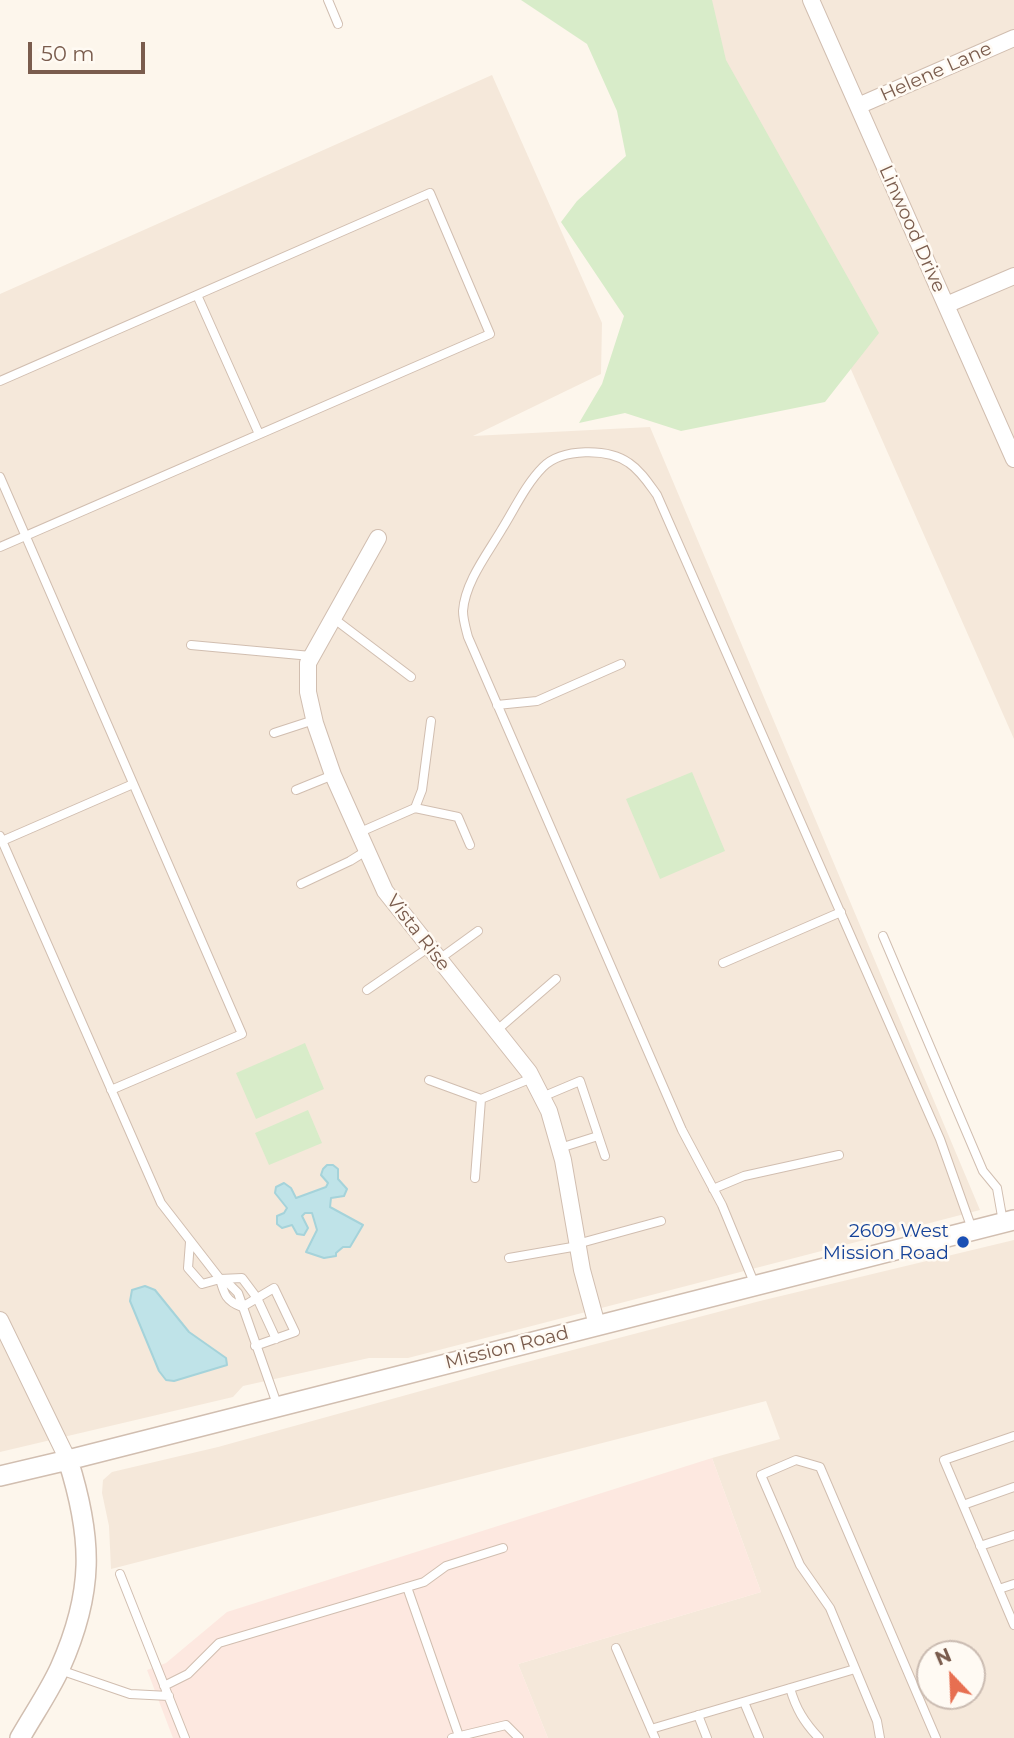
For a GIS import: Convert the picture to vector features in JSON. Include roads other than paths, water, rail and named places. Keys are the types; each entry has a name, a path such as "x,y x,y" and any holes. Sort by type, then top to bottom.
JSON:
{"street":[{"name":"Linwood Drive","path":"811,0 1014,459"},
{"name":"Helene Lane","path":"858,106 1014,38"},
{"path":"946,305 1014,276"},
{"name":"Vista Rise","path":"378,538 308,663 307,675 314,720 333,775 386,891 532,1078 542,1097 560,1148 578,1245 597,1325"},
{"name":"Mission Road","path":"0,1476 1009,1221"},
{"path":"0,1320 68,1460 83,1516 86,1543 85,1586 78,1620 60,1670 20,1738"}],"lane":[{"path":"328,0 338,24"},
{"path":"0,381 430,192 491,334 0,547"},
{"path":"197,295 259,434"},
{"path":"755,1284 713,1189 681,1130 468,637 464,620 466,597 474,576 530,482 545,464 562,456 579,453 620,458 631,464 657,495 940,1139 972,1229"},
{"path":"0,477 242,1034 111,1090"},
{"path":"333,618 411,677"},
{"path":"191,645 311,656"},
{"path":"497,705 537,701 621,664"},
{"path":"274,733 314,720"},
{"path":"415,808 422,790 431,721"},
{"path":"296,790 333,775"},
{"path":"133,784 1,839 161,1203 220,1279 229,1302 242,1307 278,1406"},
{"path":"358,833 415,808 458,817 470,845"},
{"path":"301,884 366,850"},
{"path":"723,963 841,912"},
{"path":"367,990 478,931"},
{"path":"883,936 983,1171 997,1188 1009,1221"},
{"path":"496,1031 556,979"},
{"path":"429,1080 481,1099 532,1078"},
{"path":"542,1097 580,1081 605,1156"},
{"path":"475,1178 481,1099"},
{"path":"560,1148 598,1136"},
{"path":"713,1189 744,1177 839,1155"},
{"path":"509,1258 578,1245 661,1221"},
{"path":"190,1242 187,1268 202,1284 220,1279 242,1278 257,1297 276,1339"},
{"path":"242,1307 274,1288 295,1332 256,1346"},
{"path":"1014,1436 944,1460 1014,1625"},
{"path":"880,1738 877,1721 830,1608 800,1565 761,1475 796,1460 820,1467 936,1738"},
{"path":"963,1505 1014,1488"},
{"path":"980,1546 1014,1535"},
{"path":"164,1686 188,1674 219,1643 424,1582 446,1566 503,1548"},
{"path":"120,1574 185,1738"},
{"path":"999,1589 1014,1584"},
{"path":"407,1587 455,1737 506,1725 519,1738"},
{"path":"616,1648 653,1734 698,1715 855,1669"},
{"path":"60,1670 130,1694 169,1696"},
{"path":"790,1688 801,1716 818,1738"},
{"path":"744,1702 759,1738"},
{"path":"698,1715 707,1738"}],"water":[{"path":"327,1165 338,1169 338,1179 347,1189 344,1196 331,1198 330,1207 363,1225 350,1247 343,1247 336,1256 324,1258 306,1252 317,1230 312,1213 302,1216 308,1228 304,1235 297,1234 292,1225 282,1228 277,1224 277,1216 287,1208 275,1193 276,1187 284,1183 291,1188 296,1198 326,1187 328,1183 321,1175"},
{"path":"145,1286 155,1290 189,1332 226,1358 227,1365 174,1381 166,1380 159,1371 130,1301 132,1290"}],"place":[{"name":"2609 West Mission Road","path":"963,1242"}]}
